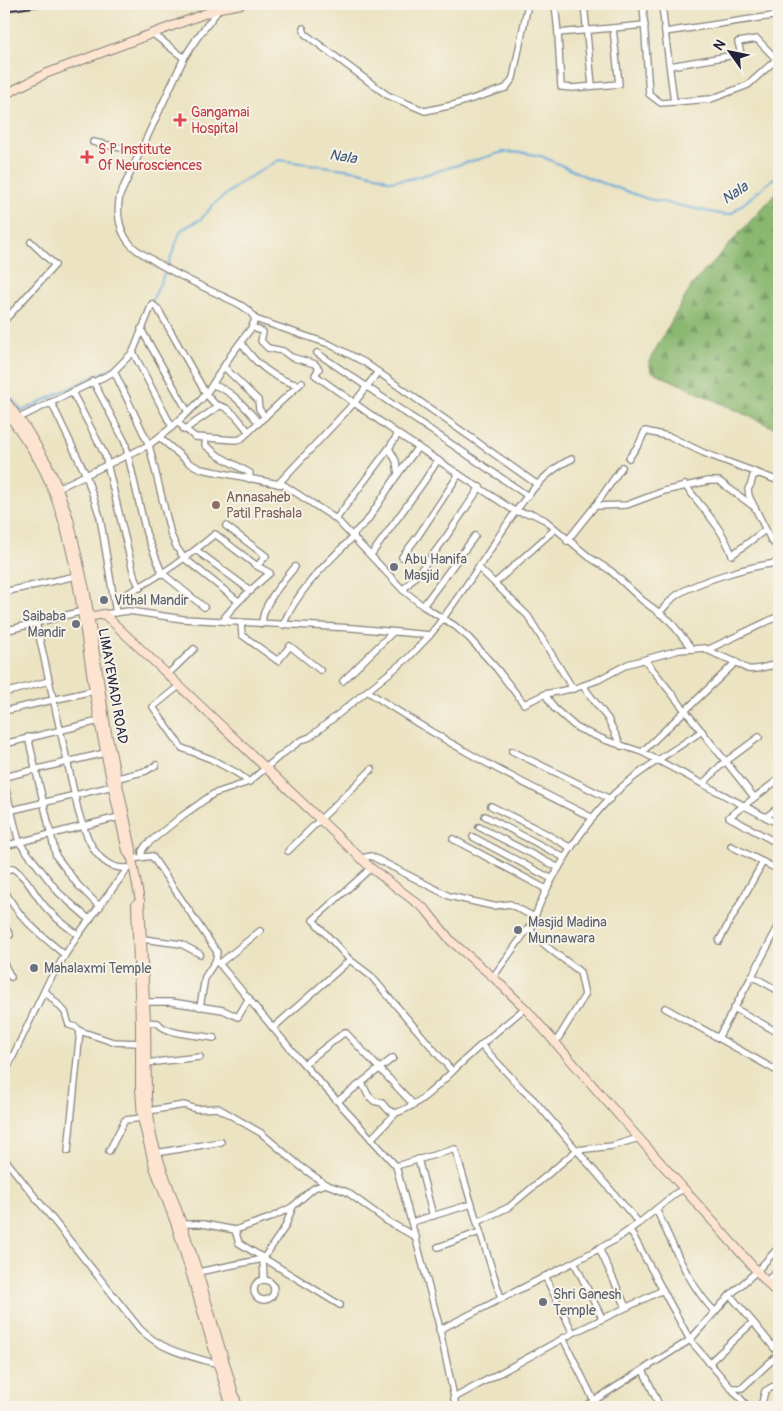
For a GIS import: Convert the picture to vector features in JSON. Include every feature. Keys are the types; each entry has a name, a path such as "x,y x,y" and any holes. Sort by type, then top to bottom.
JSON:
{"street":[{"path":"4,95 45,74 152,33 220,8 242,4"},
{"path":"303,28 305,34 387,95 425,111 453,105 506,88 512,78 528,4"},
{"path":"555,4 561,87 572,88 619,84 614,28"},
{"path":"584,4 592,85"},
{"path":"643,4 649,94 661,103 711,99 748,85 778,58 757,39 738,42 741,54 670,66"},
{"path":"662,4 674,102"},
{"path":"220,8 184,58 120,195 118,214 125,236 131,245 162,266 236,303 252,313 255,319 329,344 356,358 538,485"},
{"path":"665,32 779,15"},
{"path":"558,33 645,26"},
{"path":"152,33 184,58"},
{"path":"93,142 140,152"},
{"path":"4,321 55,265 30,242"},
{"path":"19,418 114,371 132,352 152,304 158,309 206,394 214,404 226,408 236,416 248,432"},
{"path":"55,489 149,445 172,427 206,394 252,327 255,319"},
{"path":"252,327 263,332 261,341 268,348 282,351 291,357 315,364 319,369 315,375 398,434 516,512 533,514 555,529 567,541 611,571 642,600 670,620 692,649"},
{"path":"141,329 188,412"},
{"path":"177,422 184,430 195,437 206,439 241,439 301,384 288,383 260,366 249,355 241,342"},
{"path":"132,352 172,427"},
{"path":"317,353 528,496"},
{"path":"224,367 258,400 259,409 266,417"},
{"path":"114,371 149,445 171,535 177,548 184,558 238,601"},
{"path":"278,484 355,402 378,372"},
{"path":"93,381 125,442 146,532 162,573 204,607"},
{"path":"212,385 225,389 234,395 259,423"},
{"path":"72,392 105,455 134,575 140,588"},
{"path":"4,399 19,418 40,452 55,489"},
{"path":"49,403 53,406 86,475 100,517 116,613"},
{"path":"184,430 219,406"},
{"path":"4,409 32,449 55,489"},
{"path":"629,458 640,444 645,431 671,437 704,453 779,481"},
{"path":"336,519 398,434"},
{"path":"160,437 189,464 201,469 284,485 336,519 403,590 469,638 497,669 524,704 546,694 583,686 628,664 679,650 705,648 747,669 760,668 772,664 779,665"},
{"path":"206,439 204,445 218,456 250,473 249,479"},
{"path":"283,625 290,608 319,571 367,521 418,446"},
{"path":"389,448 396,461 398,474"},
{"path":"142,857 142,851 146,845 182,816 213,794 249,782 300,741 310,737 408,658 444,618 528,496 560,464 572,459"},
{"path":"371,555 438,460"},
{"path":"567,541 596,506 622,467"},
{"path":"402,557 460,474"},
{"path":"758,474 753,476 748,489 753,506 770,540 779,549"},
{"path":"596,506 627,504 685,486 719,481 753,506"},
{"path":"685,486 716,523 729,545 732,555 765,530"},
{"path":"403,590 431,558 480,487"},
{"name":"LIMAYEWADI ROAD","path":"55,489 85,615 97,690 118,778 132,849 131,865"},
{"name":"LIMAYEWADI ROAD","path":"55,489 74,538 86,594 85,615"},
{"path":"226,526 266,556 257,566"},
{"path":"495,583 555,529"},
{"path":"114,600 140,588 196,550 215,534 257,566 270,573 238,601 225,616 230,622"},
{"path":"423,606 475,536"},
{"path":"196,550 251,591"},
{"path":"659,613 673,598 688,588 733,572 779,563"},
{"path":"262,624 262,617 274,594 295,567"},
{"path":"478,567 528,616 573,689"},
{"path":"4,592 76,576"},
{"path":"4,631 36,622 129,611 183,619 353,628 430,635"},
{"path":"104,614 371,868 426,910 452,941 525,1008 779,1295"},
{"path":"707,650 779,616"},
{"path":"36,622 82,825 93,849 98,855 112,866 120,868 131,865"},
{"path":"241,623 242,635 278,661 290,646 320,670"},
{"path":"343,681 394,632"},
{"path":"167,675 194,649"},
{"path":"645,660 754,797"},
{"path":"642,752 736,662"},
{"path":"4,693 49,680"},
{"path":"179,686 153,707 182,748 237,773 249,782"},
{"path":"583,686 608,719 621,746"},
{"path":"4,711 97,690"},
{"name":"LIMAYEWADI ROAD","path":"97,690 98,721 140,901 142,939 140,1088 142,1118 154,1167 179,1225"},
{"path":"366,691 416,724 486,764 593,818"},
{"path":"546,694 554,708 577,728 621,746 642,752 779,824"},
{"path":"4,744 98,721"},
{"path":"556,1042 585,995 580,972 538,940 531,931 546,889 578,836 610,798 628,782 702,731"},
{"path":"28,737 56,856 78,885 100,907"},
{"path":"703,784 726,761 759,737"},
{"path":"512,751 610,798"},
{"path":"4,777 106,753"},
{"path":"118,778 146,771 156,765"},
{"path":"288,851 372,769"},
{"path":"779,778 729,817 779,844"},
{"path":"4,782 19,842 59,893 90,920"},
{"path":"4,812 113,786"},
{"path":"491,806 571,848"},
{"path":"766,817 779,807"},
{"path":"485,816 565,858"},
{"path":"4,846 119,817"},
{"path":"479,827 559,868"},
{"path":"473,837 552,879"},
{"path":"453,839 546,889"},
{"path":"731,846 779,870"},
{"path":"4,1075 45,991 78,935 131,865 142,857 152,856 216,952 218,962 304,1064 396,1166 416,1237 456,1407"},
{"path":"362,858 371,856 449,896 493,906 510,904 534,919"},
{"path":"719,941 763,862"},
{"path":"4,871 13,868 25,877 42,903 53,915 78,935"},
{"path":"371,868 313,920 350,960 371,976 452,1071"},
{"name":"LIMAYEWADI ROAD","path":"136,887 142,1002 146,1022 148,1111 156,1153 179,1225"},
{"path":"4,889 8,899 28,924 65,955"},
{"path":"493,977 534,919"},
{"path":"4,925 10,935"},
{"path":"718,1038 779,925"},
{"path":"200,1006 205,977 218,962 260,932"},
{"path":"142,939 182,944 200,954"},
{"path":"273,1028 350,960"},
{"path":"4,964 12,977"},
{"path":"752,976 779,991"},
{"path":"45,991 65,1012 69,1025 76,1027 80,1031 113,1042 140,1043"},
{"path":"142,1002 171,1002 200,1006 223,1010 238,1017 249,998"},
{"path":"371,1139 396,1113 424,1098 480,1045 525,1008"},
{"path":"665,1008 779,1072"},
{"path":"734,1008 779,1033"},
{"path":"146,1022 158,1023 160,1026 182,1034 214,1038"},
{"path":"68,1151 80,1031"},
{"path":"304,1064 345,1032 414,1105"},
{"path":"480,1045 534,1100 639,1223"},
{"path":"146,1063 200,1057"},
{"path":"338,1101 393,1058"},
{"path":"362,1083 368,1095 374,1101 396,1113"},
{"path":"148,1111 184,1105 196,1109 218,1108 261,1133 300,1166 325,1184 348,1192 387,1222 416,1237"},
{"path":"109,1151 125,1120 142,1118"},
{"path":"478,1222 509,1207 577,1150 612,1146 639,1138"},
{"path":"156,1153 221,1142"},
{"path":"396,1166 455,1149 501,1298"},
{"path":"4,1158 140,1329 151,1340 172,1350 218,1364"},
{"path":"418,1159 433,1216"},
{"path":"179,1225 203,1224 235,1230 270,1218 293,1206 314,1188 325,1184"},
{"path":"439,1330 599,1248 630,1230 676,1193 684,1189"},
{"path":"412,1222 472,1204"},
{"path":"264,1280 263,1259 285,1227 293,1206"},
{"path":"656,1209 694,1286 715,1312"},
{"path":"179,1225 198,1272 238,1407"},
{"path":"179,1225 231,1407"},
{"path":"235,1230 239,1243 340,1305"},
{"path":"630,1230 690,1340 748,1407"},
{"path":"438,1247 480,1232"},
{"path":"584,1407 595,1404 690,1340 730,1295 757,1271 779,1247"},
{"path":"599,1248 626,1307"},
{"path":"198,1272 263,1259"},
{"path":"574,1262 602,1318"},
{"path":"766,1282 779,1270"},
{"path":"545,1276 573,1334"},
{"path":"454,1398 563,1338 663,1290"},
{"path":"730,1295 779,1354 742,1388 731,1388"},
{"path":"709,1362 753,1322"},
{"path":"563,1338 595,1404"},
{"path":"643,1370 660,1407"},
{"path":"757,1407 762,1403 765,1391 774,1386 779,1391"}],"green space":[{"path":"779,190 779,430 651,371 649,361 692,285"}],"waterway":[{"name":"Nala","path":"151,303 181,230 201,219 214,204 243,181 279,160 359,171 390,181 410,179 503,152 525,153 541,156 589,178 648,199 725,215 731,214 779,174"},
{"name":"Nala","path":"4,390 22,411 114,367"}],"railway":[{"path":"4,11 55,4"}],"place":[{"name":"Gangamai Hospital","path":"180,120"},
{"name":"S P Institute Of Neurosciences","path":"87,157"},
{"name":"Annasaheb Patil Prashala","path":"216,505"},
{"name":"Abu Hanifa Masjid","path":"394,567"},
{"name":"Vithal Mandir","path":"104,600"},
{"name":"Saibaba Mandir","path":"76,624"},
{"name":"Masjid Madina Munnawara","path":"518,930"},
{"name":"Mahalaxmi Temple","path":"34,968"},
{"name":"Shri Ganesh Temple","path":"543,1302"}]}
